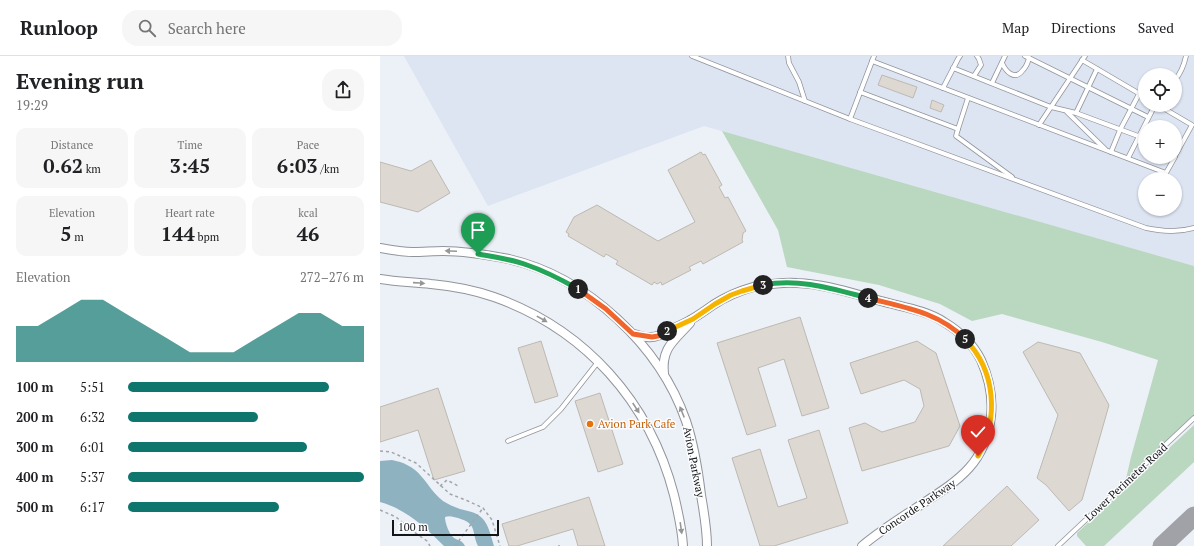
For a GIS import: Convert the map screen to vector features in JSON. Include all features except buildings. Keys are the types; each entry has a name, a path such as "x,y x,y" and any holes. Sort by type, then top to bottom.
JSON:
{"street":[{"name":"Avion Parkway","path":"380,248 412,252 464,252 527,264 547,272 578,288 606,309 633,334 650,354 665,376 679,404 692,440 707,533 707,546"},
{"path":"380,279 452,287 479,293 512,304 567,335 599,362 634,404 657,446 665,465 673,492 681,523 683,546"},
{"name":"Concorde Parkway","path":"633,334 652,337 658,336 693,319 715,304 742,291 784,282 833,288 922,312 943,321 967,340 980,359 986,372 991,395 992,410 990,424 983,447 970,468 955,482 885,528 862,546"},
{"name":"Concorde Parkway","path":"665,376 663,363 665,354 670,345 693,319"}],"lane":[{"path":"692,56 850,119 1146,228 1163,231 1178,231 1194,228"},
{"path":"788,56 805,101"},
{"path":"850,119 874,56"},
{"path":"943,88 960,56"},
{"path":"974,76 980,65 977,56"},
{"path":"992,83 1005,56"},
{"path":"1182,70 1186,56"},
{"path":"1002,63 1005,70 1009,74 1020,74 1023,71 1027,57 1148,117"},
{"path":"1039,124 1083,58 1097,69 1138,93"},
{"path":"872,61 1138,162"},
{"path":"953,68 1051,107 1076,113 1138,136 1128,158"},
{"path":"1076,113 1097,69"},
{"path":"860,92 958,128"},
{"path":"1109,151 1138,96"},
{"path":"968,98 956,136 1016,180"},
{"path":"1066,111 1109,151"},
{"path":"1146,120 1151,112"},
{"path":"1169,112 1192,125 1182,144"},
{"path":"1143,164 1166,173 1171,164"},
{"path":"508,441 543,427 561,409 599,362"},
{"name":"Lower Perimeter Road","path":"1058,546 1194,418"}],"path":[{"path":"380,451 391,452 416,463 450,494 482,508 492,520 500,546"},
{"path":"440,486 447,480 460,488"},
{"path":"454,546 482,508"},
{"path":"380,510 396,517 427,541 430,546"}],"shaded area":[{"path":"404,56 1194,56 1194,266 704,126 488,206"}],"green space":[{"path":"722,131 1194,266 1194,418 1125,483 1158,360 1102,342 1002,314 972,321 940,304 879,285 787,267 778,230"},
{"path":"1194,425 1194,462 1104,546 1086,546 1077,536 1077,533"}],"water":[{"path":"392,460 400,462 415,470 443,501 480,516 488,528 494,546 478,546 473,529 469,523 449,516 445,517 449,531 454,538 462,542 465,546 444,546 423,526 407,514 380,502 380,461"}],"taxiway":[{"path":"1162,546 1194,516"}],"place":[{"name":"Avion Park Cafe","path":"590,424"}],"route":[{"path":"478,254 527,264 547,272 578,288 596,300 633,334 644,337 658,336 693,319 731,295 754,287 784,282 796,282 833,288 922,312 950,325 967,340 980,359 986,372 990,386 992,410 988,433 978,456"}]}
